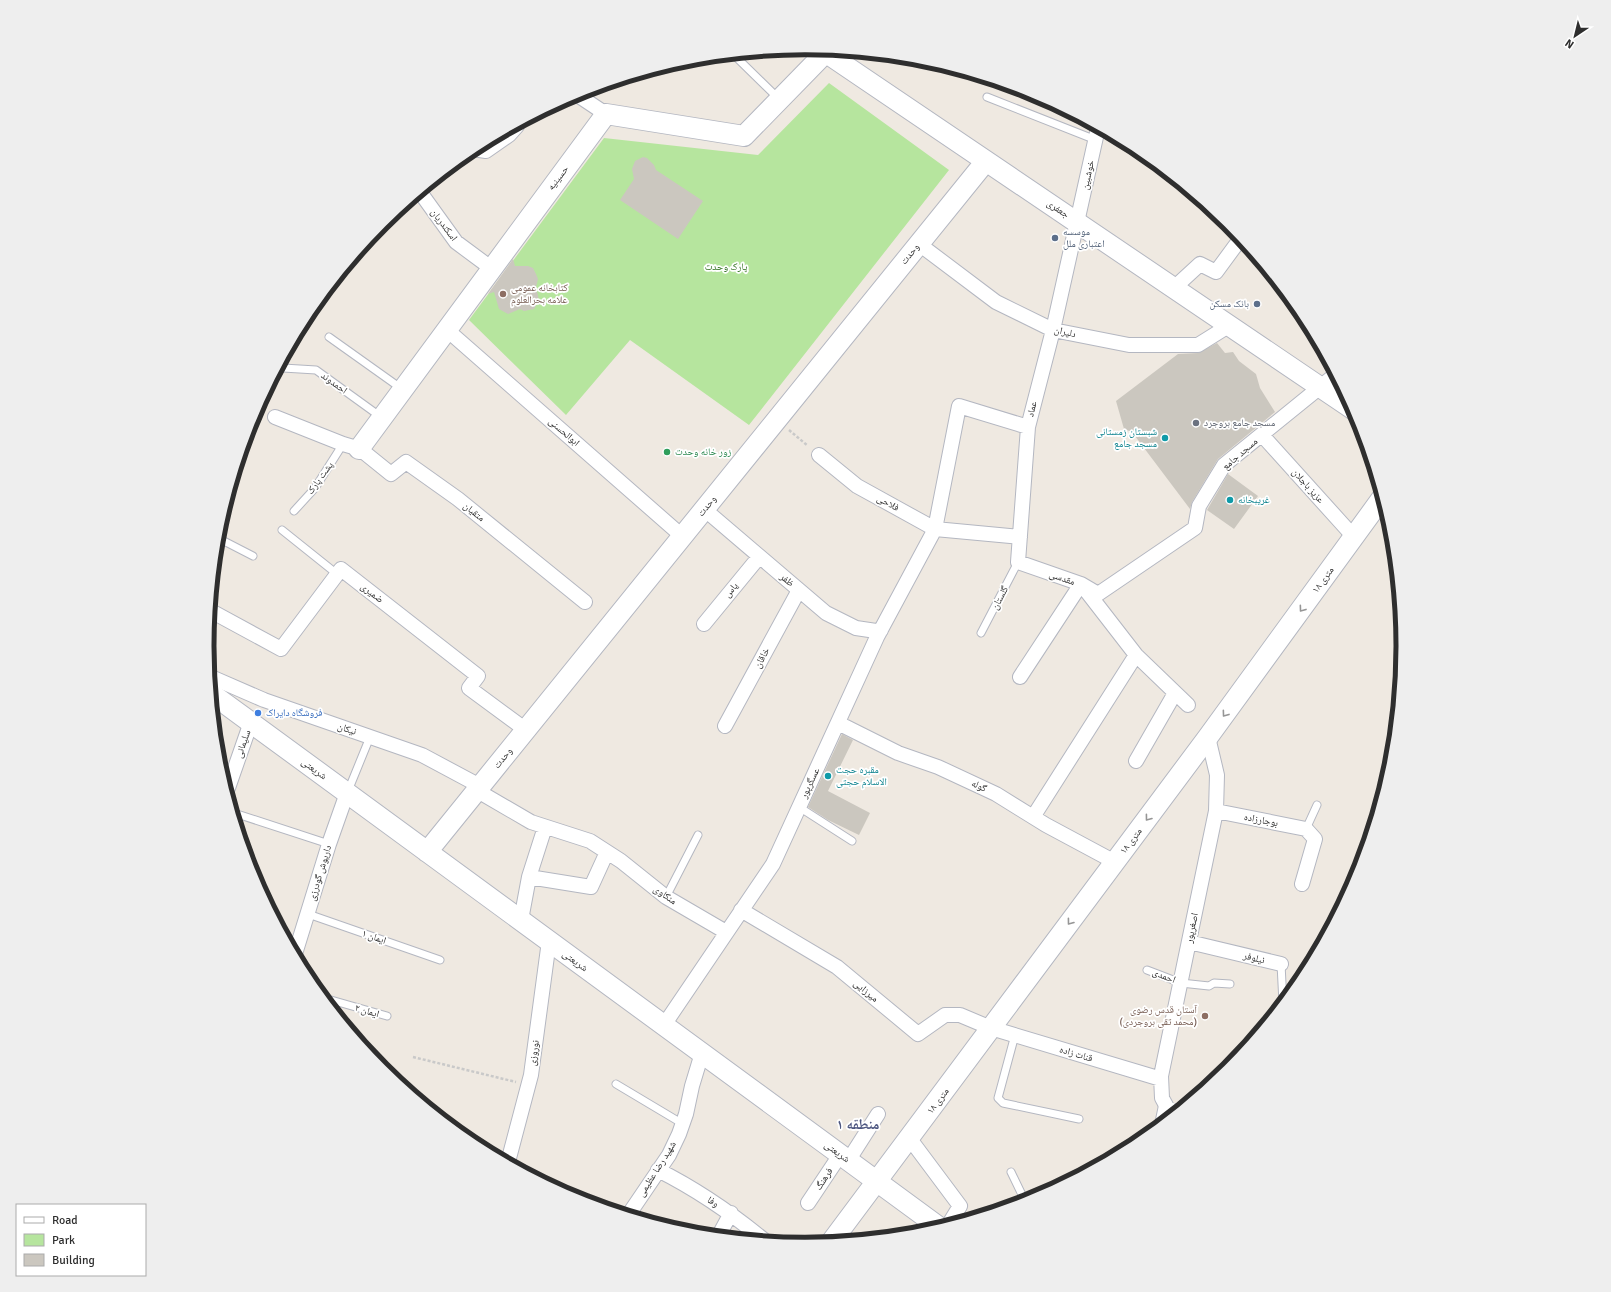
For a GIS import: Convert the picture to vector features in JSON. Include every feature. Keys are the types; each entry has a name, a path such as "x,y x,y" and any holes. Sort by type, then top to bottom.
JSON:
{"street":[{"path":"583,99 606,114 744,136 820,55"},
{"name":"جعفری","path":"831,56 1230,325 1328,381 1341,395"},
{"name":"حسینیه","path":"351,447 382,417 606,114"},
{"path":"485,150 511,133"},
{"name":"خوشبین","path":"1078,223 1097,134"},
{"name":"وحدت","path":"427,852 986,161"},
{"name":"اسکندریان","path":"423,196 456,242 491,268"},
{"name":"عماد","path":"935,529 959,406 1028,427 1078,223"},
{"path":"1175,287 1200,264 1216,272 1237,243"},
{"name":"دلیران","path":"919,244 996,302 1052,330 1129,345 1198,345 1230,325"},
{"name":"ابوالحسنی","path":"446,329 682,536"},
{"name":"مسجد جامع","path":"1081,584 1098,594 1195,528 1199,506 1224,465 1328,381"},
{"path":"275,417 351,447"},
{"path":"1018,562 1028,427"},
{"name":"عزیز باجلان","path":"1262,435 1354,537"},
{"name":"متقیان","path":"351,447 391,474 406,462 458,499 585,602"},
{"name":"فلاحی","path":"819,455 856,486 935,529 1020,537"},
{"name":"۱۸ متری","path":"836,1236 910,1139 1208,737 1378,503"},
{"name":"ظفر","path":"704,509 826,613 856,628 876,631 881,630"},
{"name":"عسگرپور","path":"664,1025 773,864 881,630 935,529"},
{"name":"یاس","path":"704,624 759,557"},
{"name":"مقدسی","path":"1018,562 1081,584 1136,655 1188,705"},
{"name":"ضمیری","path":"337,574 341,569 478,676 469,688 526,730"},
{"path":"216,613 282,649 337,574"},
{"path":"1020,676 1081,584"},
{"name":"خاقان","path":"725,726 799,590"},
{"path":"1033,817 1136,655"},
{"name":"نیکان","path":"216,679 264,700 422,755 478,788"},
{"path":"1136,761 1175,693"},
{"name":"شریعتی","path":"217,698 933,1223"},
{"name":"سلیمانی","path":"231,780 251,722"},
{"name":"گوله","path":"838,724 898,753 938,767 996,794 1033,817 1115,862"},
{"name":"اصغرپور","path":"1164,1100 1162,1079 1216,811 1217,775 1208,737"},
{"name":"منکاوی","path":"478,788 531,822 590,841 621,861 666,897 726,932"},
{"name":"داریوش گودرزی","path":"297,947 329,844 347,793"},
{"name":"بوجارزاده","path":"1216,811 1306,829"},
{"path":"521,920 529,877 546,827"},
{"path":"1302,884 1314,839 1306,829"},
{"path":"529,877 591,886 607,852"},
{"name":"میرزایی","path":"741,910 837,967 918,1034 946,1015 960,1015 992,1028"},
{"name":"نوروزی","path":"509,1158 531,1075 549,941"},
{"name":"نیلوفر","path":"1189,942 1281,964"},
{"name":"قنات زاده","path":"992,1028 1162,1079"},
{"name":"شهید رضا عظیمی","path":"631,1211 669,1155 683,1124 702,1053"},
{"path":"1164,1100 1168,1109 1171,1110"},
{"name":"فرهنگ","path":"808,1203 878,1114"},
{"path":"910,1139 960,1206 952,1218"},
{"name":"وفا","path":"658,1170 684,1183 731,1213 758,1235"},
{"path":"721,1231 731,1213"}],"lane":[{"path":"738,59 779,100"},
{"path":"987,97 1097,134"},
{"path":"329,337 402,389"},
{"name":"احمدوند","path":"284,368 316,370 382,417"},
{"name":"پشت پارک","path":"294,511 351,447"},
{"path":"282,530 337,574"},
{"path":"224,541 253,556"},
{"name":"گلستان","path":"981,633 1018,562"},
{"path":"347,793 370,737"},
{"path":"1306,829 1317,805"},
{"path":"799,807 852,841"},
{"path":"240,815 329,844"},
{"path":"666,897 698,834"},
{"name":"ایمان ۱","path":"308,914 440,960"},
{"name":"نیلوفر","path":"1281,964 1283,994"},
{"name":"احمدی","path":"1147,970 1181,983 1209,986 1214,983 1230,984"},
{"name":"ایمان ۲","path":"333,1001 387,1016"},
{"path":"1014,1035 998,1098 1003,1103 1079,1119"},
{"path":"616,1084 683,1124"},
{"path":"1160,1119 1164,1100"},
{"path":"1011,1172 1022,1196"}],"path":[{"path":"776,420 819,455"},
{"path":"413,1057 529,1085"}],"green space":[{"name":"پارک وحدت","path":"829,83 949,170 749,425 630,340 566,415 469,320 604,138 758,155"}],"building":[{"path":"643,157 647,158 654,165 656,170 703,201 678,239 620,200 634,179 632,169 635,161"},
{"path":"513,259 515,266 528,266 533,268 538,279 536,287 539,300 534,309 524,311 520,309 508,314 499,309 494,292 488,294"},
{"name":"مسجد جامع بروجرد","path":"1217,343 1225,353 1233,352 1239,361 1256,374 1260,388 1275,412 1218,459 1192,502 1190,509 1132,432 1124,429 1116,401 1178,354 1198,353"},
{"name":"غریبخانه","path":"1228,474 1258,496 1234,529 1207,510"},
{"name":"مقبره حجت الاسلام حجتی","path":"842,734 853,740 828,791 870,813 859,835 828,820 808,807"}],"place":[{"name":"موسسه اعتباری ملل","path":"1055,238"},
{"name":"کتابخانه عمومی علامه بحرالعلوم","path":"503,294"},
{"name":"بانک مسکن","path":"1257,304"},
{"name":"مسجد جامع بروجرد","path":"1196,423"},
{"name":"شبستان زمستانی مسجد جامع","path":"1165,438"},
{"name":"زور خانه وحدت","path":"667,452"},
{"name":"غریبخانه","path":"1230,500"},
{"name":"فروشگاه دایراک","path":"258,713"},
{"name":"مقبره حجت الاسلام حجتی","path":"828,776"},
{"name":"آستان قدس رضوی (محمد تقی بروجردی)","path":"1205,1016"}],"district":[{"name":"منطقه ۱","path":"858,1124"}]}
